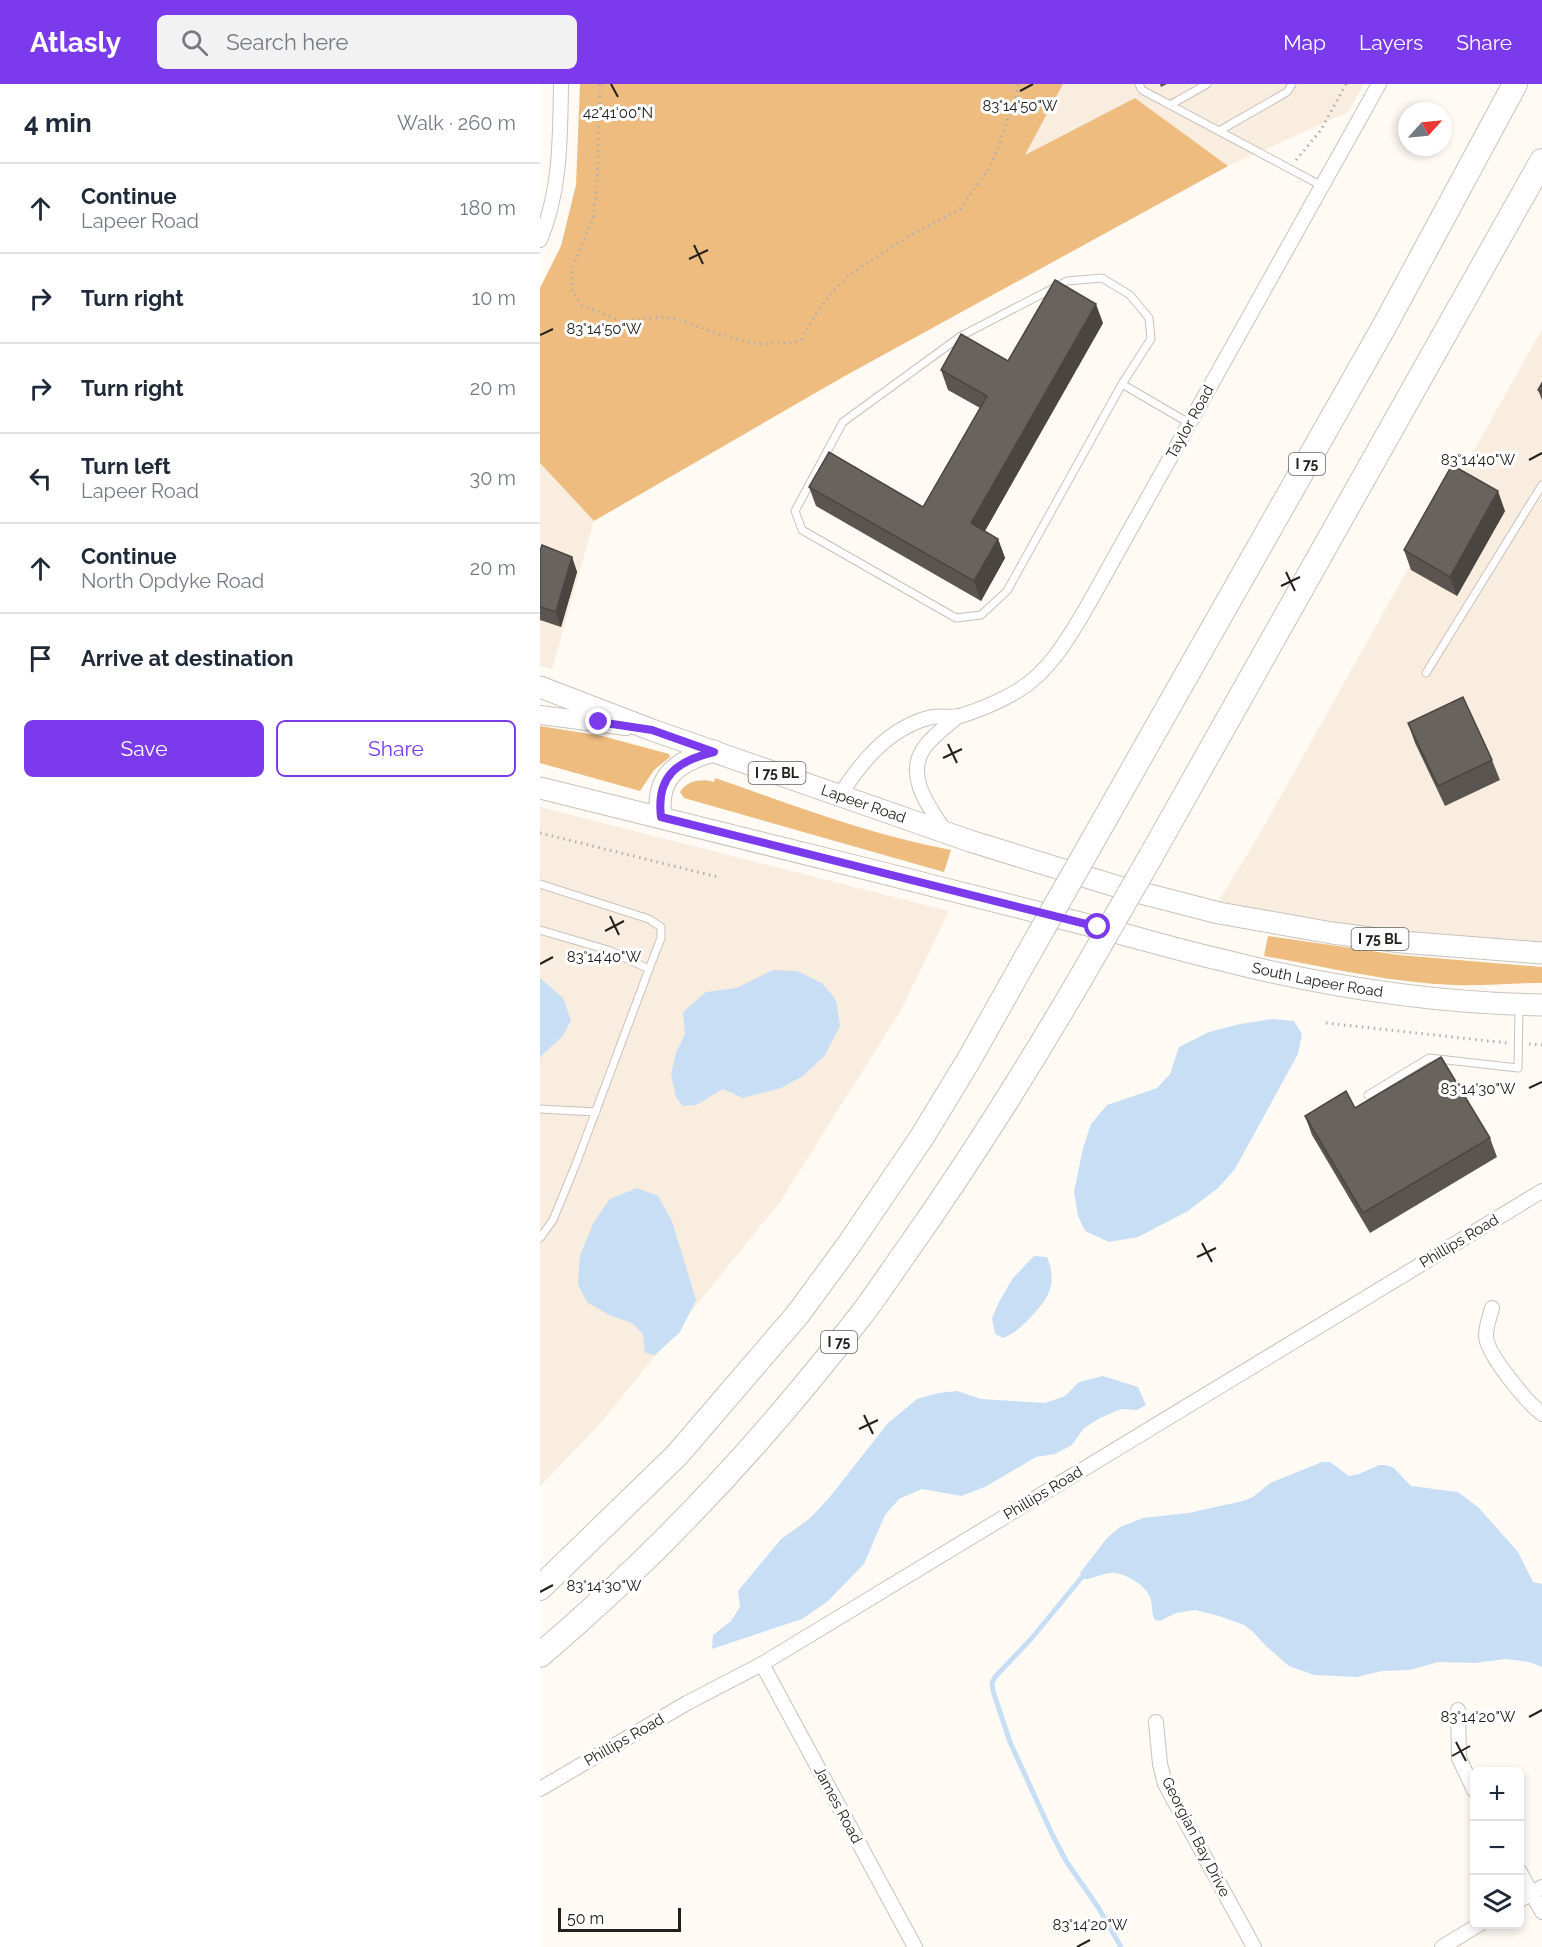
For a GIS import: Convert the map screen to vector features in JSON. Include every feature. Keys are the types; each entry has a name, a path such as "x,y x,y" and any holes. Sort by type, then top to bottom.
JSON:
{"highway":[{"name":"I 75","path":"540,1588 676,1455 798,1314 848,1246 922,1137 1026,960 1385,326 1515,84"},
{"name":"I 75","path":"540,1655 632,1573 706,1499 859,1318 926,1224 1015,1090 1079,981 1542,161"}],"main road":[{"name":"Lapeer Road","path":"540,687 652,730 946,833 1122,888 1219,913 1332,933 1412,943 1542,953"},
{"path":"540,715 652,730"},
{"path":"540,788 661,817 660,798 664,781 684,763 697,756 714,752"},
{"name":"South Lapeer Road","path":"661,817 1098,927 1227,962 1352,986 1442,999 1542,1005"}],"street":[{"path":"540,240 553,199 559,166 561,84"},
{"name":"Taylor Road","path":"840,795 866,758 902,729 931,717 958,716 1001,699 1039,675 1052,660 1088,605 1379,84"},
{"name":"Taylor Road","path":"946,833 919,785 917,769 924,747 958,716"},
{"name":"Phillips Road","path":"540,1789 687,1703 762,1664 1542,1191"},
{"path":"1492,1308 1485,1337 1516,1389 1542,1414"},
{"name":"James Road","path":"762,1664 915,1947"},
{"path":"1458,1710 1459,1758 1470,1781"},
{"name":"Georgian Bay Drive","path":"1156,1722 1160,1764 1165,1784 1254,1947"},
{"path":"1522,1875 1542,1912"},
{"path":"1442,1947 1472,1929"}],"lane":[{"path":"1139,84 1142,90 1322,186"},
{"path":"1170,105 1207,84"},
{"path":"1220,131 1287,92 1292,84"},
{"path":"1102,278 1130,295 1149,318 1151,339 1122,384 1007,591 981,615 956,618 802,530 795,511 843,422 961,336 1067,280 1102,278"},
{"path":"1122,384 1189,423"},
{"path":"1426,673 1542,485"},
{"path":"540,884 649,919 661,927 661,938 596,1112 553,1220 540,1238"},
{"path":"540,930 608,950 649,969"},
{"path":"1368,1095 1429,1058 1518,1068 1519,1005"},
{"path":"540,1108 596,1112"}],"path":[{"path":"600,84 597,185 593,218 572,269 571,289 582,305 621,321 662,317 677,319 718,334 757,344 790,344 801,340 834,290 849,275 909,236 960,209 991,165 1017,94 1018,84"},
{"path":"1289,168 1321,130 1346,84"},
{"path":"540,833 718,877"},
{"path":"1326,1023 1542,1045"}],"shaded area":[{"path":"580,84 1063,84 1025,155 1135,98 1228,166 843,377 594,521 540,463 540,288 561,246 576,185"},
{"path":"1063,84 1364,84 1348,112 1228,166 1135,98 1024,156"},
{"path":"1542,329 1542,943 1447,939 1218,902 1259,835"},
{"path":"540,463 594,521 552,669 540,666"},
{"path":"540,726 602,736 669,754 670,757 654,770 640,791 540,763"},
{"path":"715,778 861,828 951,850 944,872 684,798 680,792 691,783 700,780 714,782"},
{"path":"540,807 949,911 901,1010 780,1202 600,1424 540,1486"},
{"path":"1268,936 1399,955 1542,967 1542,983 1431,984 1359,974 1264,956"}],"water":[{"path":"773,970 797,971 822,983 836,1000 840,1026 825,1055 803,1076 781,1088 743,1098 723,1089 696,1105 683,1106 676,1097 671,1074 676,1053 685,1034 683,1012 706,992 736,988"},
{"path":"540,978 563,998 571,1020 563,1036 540,1057"},
{"path":"1272,1019 1294,1021 1302,1034 1298,1054 1235,1169 1218,1188 1188,1211 1138,1237 1109,1242 1085,1231 1078,1216 1074,1192 1083,1148 1091,1124 1107,1105 1157,1088 1170,1074 1179,1047 1209,1032"},
{"path":"637,1188 658,1196 672,1221 696,1300 680,1332 655,1355 645,1353 643,1334 632,1323 609,1315 587,1302 578,1284 580,1255 594,1222 610,1199"},
{"path":"1034,1256 1047,1257 1052,1275 1050,1290 1030,1318 1018,1330 1003,1338 995,1334 992,1318 1013,1278"},
{"path":"1103,1376 1138,1387 1146,1405 1137,1410 1121,1409 1100,1418 1084,1428 1072,1445 1055,1454 1036,1457 985,1487 961,1496 922,1489 899,1499 885,1515 864,1564 827,1602 802,1619 712,1649 713,1635 731,1621 740,1607 738,1591 781,1539 809,1519 829,1498 888,1423 917,1399 957,1391 981,1399 1045,1403 1065,1396 1079,1382"},
{"path":"1322,1462 1330,1462 1349,1476 1379,1465 1386,1465 1394,1468 1411,1486 1458,1492 1479,1508 1518,1552 1533,1582 1542,1584 1542,1667 1529,1662 1506,1659 1475,1663 1438,1662 1410,1670 1382,1671 1357,1677 1314,1675 1289,1666 1244,1625 1195,1610 1176,1613 1160,1621 1155,1620 1148,1593 1136,1582 1116,1573 1084,1579 1080,1573 1107,1538 1120,1527 1143,1518 1188,1513 1243,1501 1253,1497 1270,1483"}],"building":[{"path":"1055,280 1096,304 971,523 998,539 974,581 809,487 829,452 923,507 987,396 941,370 961,334 1008,361"},
{"path":"1452,465 1498,491 1450,577 1404,550"},
{"path":"542,545 572,557 556,612 540,607 540,551"},
{"path":"1463,697 1492,760 1438,786 1408,723"},
{"path":"1441,1057 1490,1138 1363,1213 1305,1116 1346,1091 1355,1108"}],"waterway":[{"path":"1082,1577 992,1683 1010,1742 1052,1834 1066,1861 1098,1907 1121,1947"}],"route":[{"path":"599,722 652,730 714,752 697,756 684,763 664,781 660,791 661,817 1098,927"}]}
